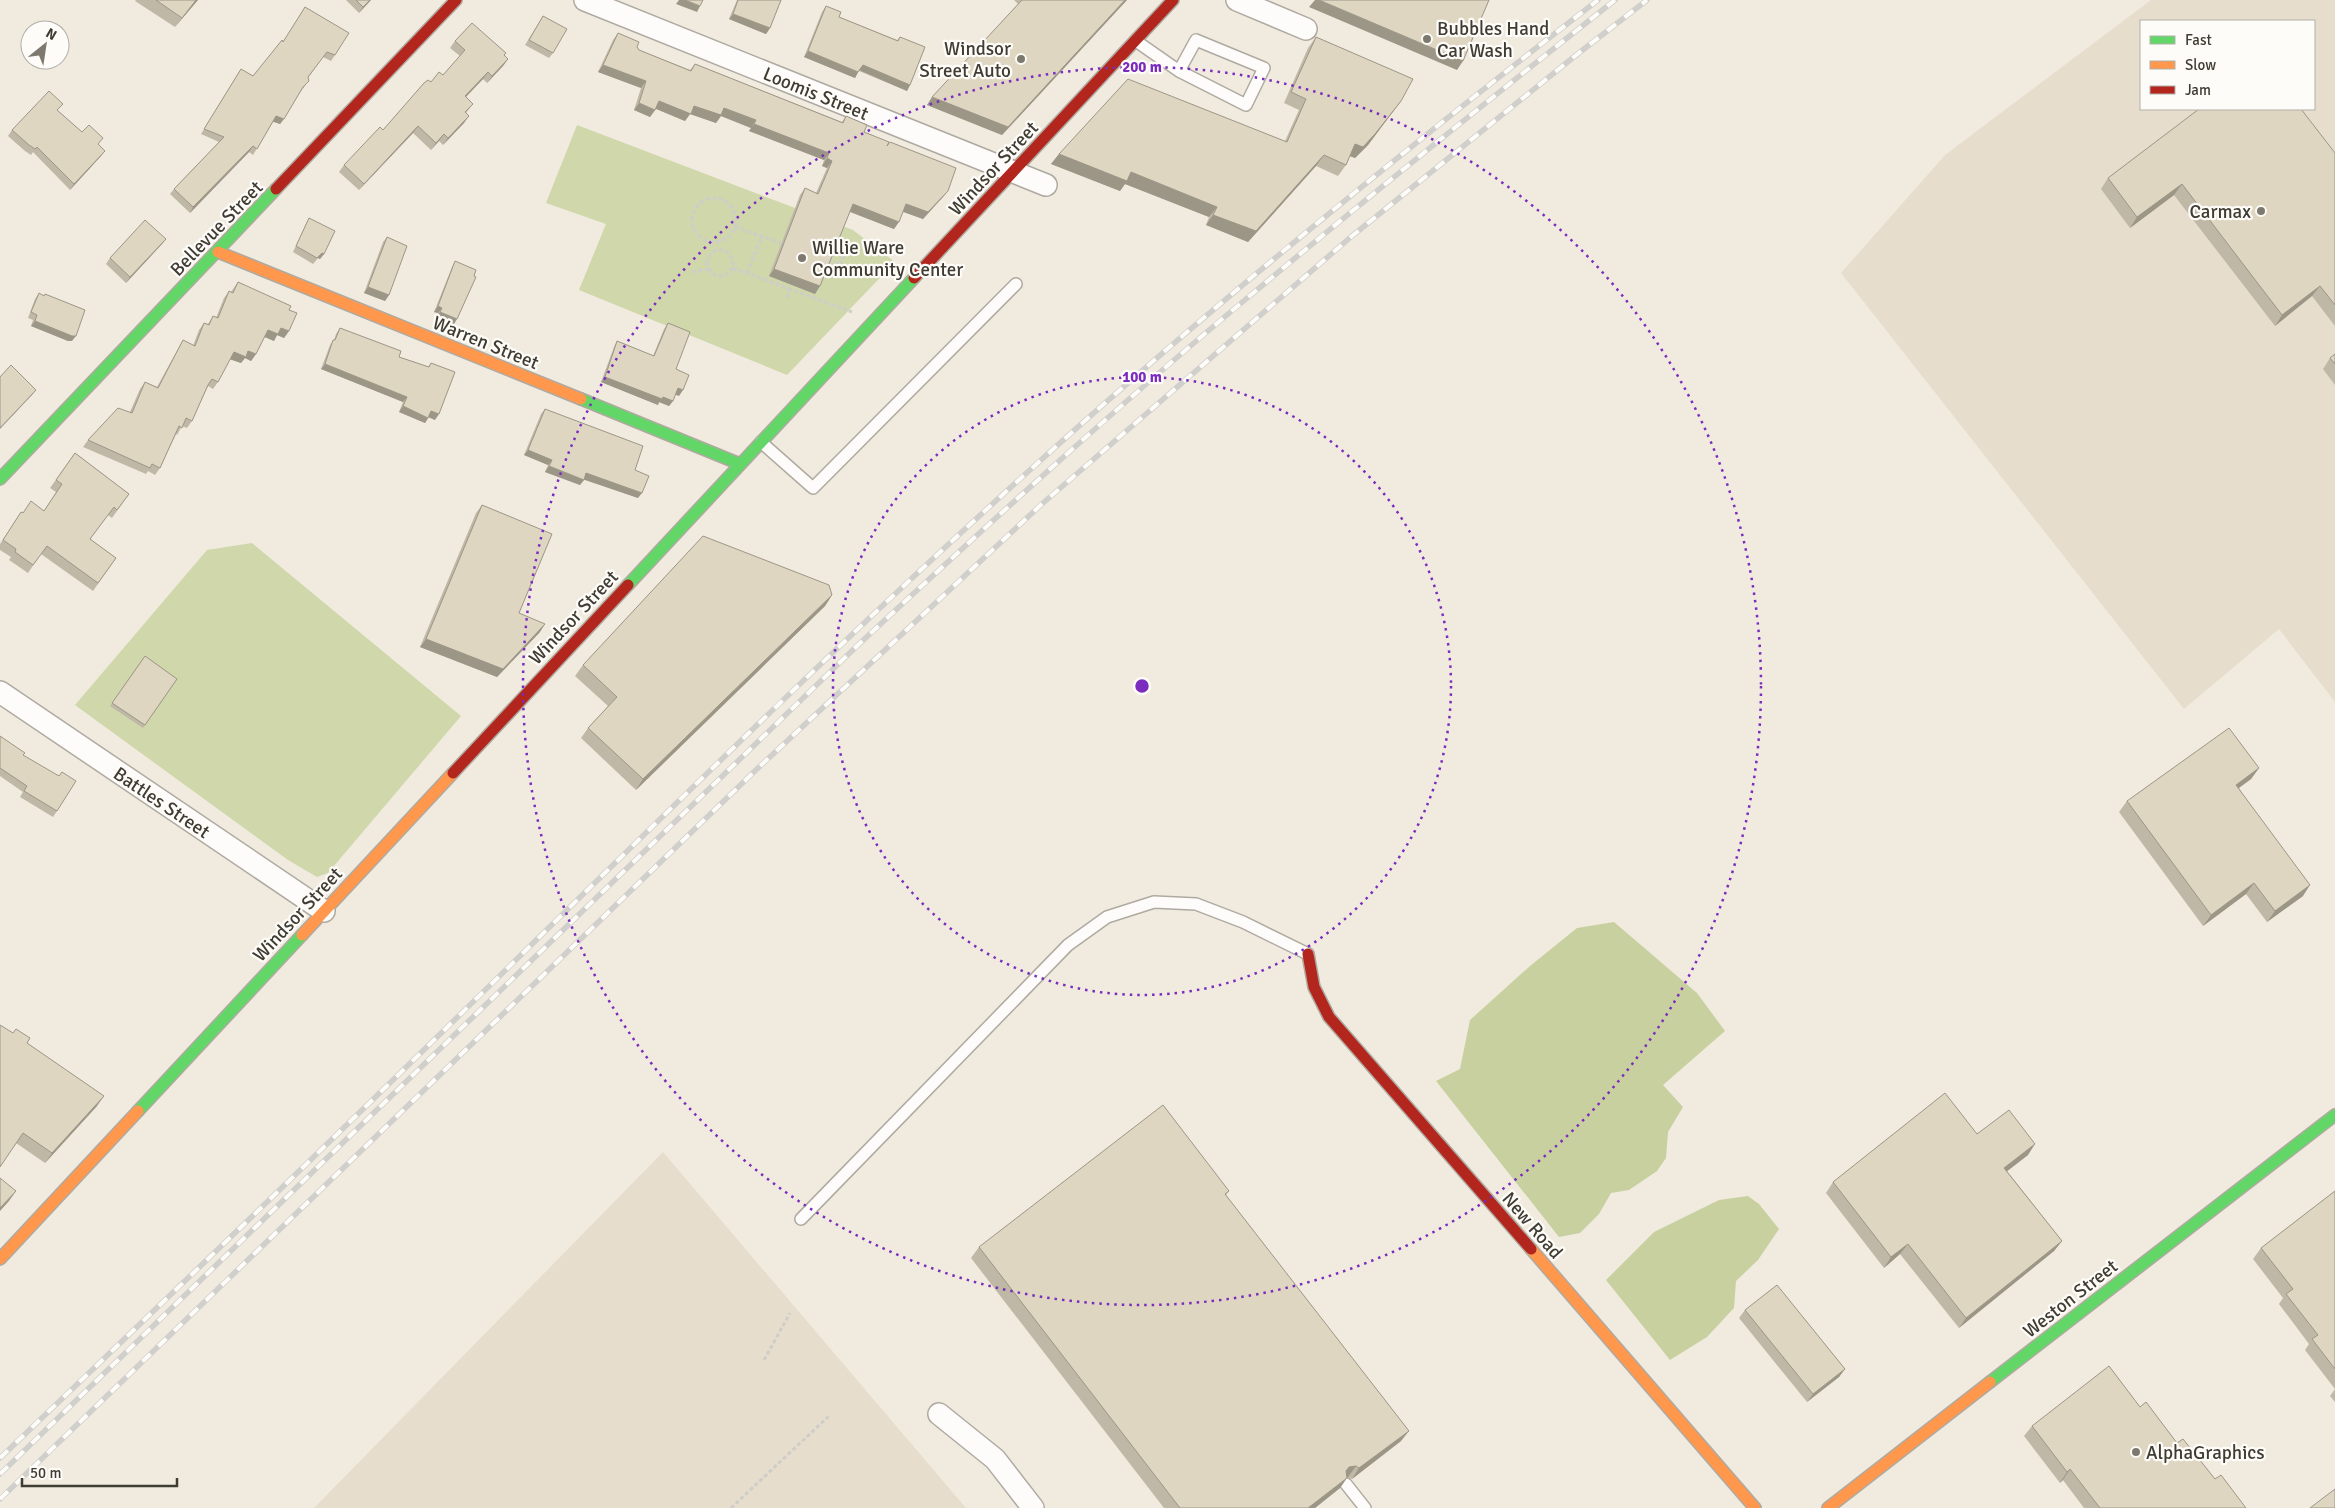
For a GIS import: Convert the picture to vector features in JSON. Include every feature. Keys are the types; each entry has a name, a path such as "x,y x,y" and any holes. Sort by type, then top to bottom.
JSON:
{"main road":[{"name":"Bellevue Street","path":"0,479 456,0"},
{"name":"Windsor Street","path":"0,1259 1173,0"},
{"name":"Warren Street","path":"218,252 740,464"},
{"name":"New Road","path":"1308,954 1311,981 1329,1017 1755,1508"},
{"name":"Weston Street","path":"1828,1508 2335,1115"}],"street":[{"name":"Loomis Street","path":"585,0 1046,185"},
{"path":"1237,0 1306,29"},
{"name":"Battles Street","path":"0,692 324,911"},
{"path":"939,1414 995,1459 1033,1508"}],"lane":[{"path":"1136,41 1179,71 1246,105 1264,68 1196,40 1179,71"},
{"path":"760,442 813,488 1016,284"},
{"path":"801,1219 1068,945 1108,917 1154,902 1196,904 1243,922 1308,954"},
{"path":"1346,1484 1364,1508"}],"path":[{"path":"717,198 730,204 736,216 735,227 730,236 717,241 703,238 694,227 694,212 703,201 717,198"},
{"path":"735,227 781,243"},
{"path":"747,273 762,236"},
{"path":"717,241 718,250"},
{"path":"828,260 840,265 849,242"},
{"path":"708,269 709,255 718,250 724,250 731,256 733,268"},
{"path":"733,268 852,313"},
{"path":"692,272 708,269 718,276 727,274 733,268"},
{"path":"787,298 790,289"},
{"path":"764,1360 790,1313"},
{"path":"731,1508 830,1415"}],"shaded area":[{"name":"Carmax","path":"2151,0 2335,0 2335,702 2279,629 2184,709 1841,273 1945,155"},
{"path":"663,1152 966,1508 314,1508"}],"green space":[{"path":"577,125 853,230 895,262 787,375 579,290 606,224 546,203"},
{"path":"252,543 461,716 328,873 317,877 288,860 75,705 207,550"},
{"path":"1614,922 1697,993 1725,1031 1663,1085 1683,1107 1668,1132 1666,1158 1657,1171 1629,1190 1611,1193 1599,1214 1580,1233 1559,1237 1436,1081 1460,1069 1470,1020 1530,966 1577,928"},
{"path":"1748,1196 1759,1204 1779,1229 1758,1260 1736,1281 1734,1308 1707,1337 1670,1360 1606,1280 1654,1232 1719,1200"}],"building":[{"path":"156,0 196,0 182,18"},
{"path":"356,0 370,0 363,7"},
{"path":"685,0 703,0 700,6"},
{"path":"738,0 781,0 770,28 733,14"},
{"name":"Windsor Street Auto","path":"1022,0 1125,0 1008,127 932,97"},
{"name":"Bubbles Hand Car Wash","path":"1319,0 1489,0 1463,61"},
{"path":"826,6 841,12 839,17 898,41 900,37 925,47 910,85 863,65 858,72 808,51"},
{"path":"305,7 349,33 335,55 327,52 308,77 309,81 303,87 284,119 276,116 257,149 253,146 193,207 174,189 224,137 204,129 241,69 253,76 282,40 283,42"},
{"path":"543,16 567,29 553,53 529,40"},
{"path":"472,23 506,53 504,55 508,59 492,76 488,72 465,96 473,104 465,112 469,116 448,138 444,134 436,143 418,126 364,184 344,165 380,127 383,130 424,83 428,80 431,82 439,72 443,75 465,50 455,41"},
{"path":"618,33 639,42 637,47 639,50 691,71 695,64 843,123 846,116 867,125 864,132 889,142 887,146 890,142 956,168 948,191 928,212 906,204 899,222 853,204 820,286 774,269 805,188 818,194 832,161 827,158 829,153 754,124 756,120 724,108 721,115 694,106 691,114 659,101 655,110 639,103 646,81 603,65"},
{"path":"1316,37 1413,79 1401,101 1375,134 1363,147 1355,144 1346,165 1324,155 1256,231 1213,215 1217,207 1131,172 1127,181 1059,154 1128,79 1287,142 1306,99 1291,92"},
{"path":"49,91 63,104 57,110 82,132 89,125 103,138 98,144 105,151 74,184 37,147 35,149 29,145 12,130"},
{"name":"Carmax","path":"2198,110 2302,110 2335,153 2335,305 2320,286 2282,315 2182,184 2137,217 2108,178"},
{"path":"309,218 335,231 324,254 322,253 317,258 296,246"},
{"path":"145,220 166,239 130,277 110,258"},
{"path":"387,237 407,246 389,295 368,287"},
{"path":"455,261 476,270 474,276 476,277 457,319 440,312 442,308 438,306"},
{"path":"238,282 291,306 289,310 297,313 289,331 281,328 278,334 268,330 256,354 248,351 246,357 234,352 218,382 212,379 208,385 192,421 186,418 182,428 179,426 160,468 152,464 150,468 88,440 118,408 132,413 145,382 158,388 183,340 195,346 204,323 209,325 213,316 218,318 229,291 233,293"},
{"path":"39,293 85,310 76,336 35,321 37,315 31,312"},
{"path":"668,323 690,332 676,369 689,375 683,390 678,388 673,401 663,397 662,399 605,377 617,341 654,356"},
{"path":"340,328 401,351 399,357 429,367 431,363 455,372 439,414 431,411 428,418 403,406 407,397 325,364 333,340 335,340"},
{"path":"2335,354 2335,364 2330,358"},
{"path":"11,365 36,390 0,428 0,377"},
{"path":"545,409 643,446 635,470 649,476 642,493 586,473 584,480 549,466 552,460 528,450"},
{"path":"75,453 129,494 117,510 114,507 90,539 116,558 98,583 47,546 33,565 15,552 16,549 3,540 21,512 23,513 31,501 44,511 62,484 56,480"},
{"path":"482,505 552,534 519,613 545,624 503,669 426,639"},
{"path":"703,536 829,585 832,595 643,779 588,728 617,697 583,665"},
{"path":"145,656 177,679 145,725 112,703"},
{"path":"2229,728 2259,768 2236,785 2310,885 2275,911 2254,883 2211,915 2127,801"},
{"path":"0,736 25,753 23,755 59,776 62,772 76,781 57,811 24,791 27,786 0,768"},
{"path":"0,1025 13,1033 16,1029 30,1038 27,1043 104,1096 52,1153 23,1133 0,1167"},
{"path":"1945,1093 1977,1134 2009,1110 2035,1144 2004,1168 2062,1241 1966,1318 1908,1244 1891,1257 1833,1182"},
{"path":"1163,1105 1229,1191 1225,1194 1409,1431 1359,1468 1356,1466 1349,1467 1346,1471 1347,1478 1308,1508 1180,1508 979,1247"},
{"path":"0,1178 16,1191 0,1208"},
{"path":"2335,1191 2335,1369 2312,1339 2318,1335 2286,1294 2293,1289 2261,1248"},
{"path":"1777,1285 1845,1369 1813,1394 1745,1310"},
{"path":"2109,1366 2140,1407 2146,1402 2177,1443 2183,1439 2215,1479 2221,1475 2246,1508 2100,1508 2070,1469 2067,1472 2032,1426"},
{"path":"2335,1489 2335,1508 2310,1508"}],"railway":[{"path":"0,1458 316,1155 852,634 1020,479 1090,416 1304,234 1598,0"},
{"path":"0,1474 858,645 1002,513 1147,383 1246,299 1615,0"},
{"path":"0,1499 757,769 1043,503 1352,236 1647,0"}],"traffic: fast":[{"path":"0,479 276,189"},
{"path":"628,585 914,278"},
{"path":"581,399 740,464"},
{"path":"138,1111 302,935"},
{"path":"1990,1382 2335,1115"}],"traffic: slow":[{"path":"218,252 581,399"},
{"path":"302,935 453,773"},
{"path":"0,1259 138,1111"},
{"path":"1531,1249 1755,1508"},
{"path":"1828,1508 1990,1382"}],"traffic: jam":[{"path":"276,189 456,0"},
{"path":"914,278 1173,0"},
{"path":"453,773 628,585"},
{"path":"1308,954 1314,987 1329,1017 1531,1249"}],"place":[{"name":"Bubbles Hand Car Wash","path":"1427,39"},
{"name":"Windsor Street Auto","path":"1021,59"},
{"name":"Carmax","path":"2261,211"},
{"name":"Willie Ware Community Center","path":"802,258"},
{"name":"AlphaGraphics","path":"2136,1452"}]}
